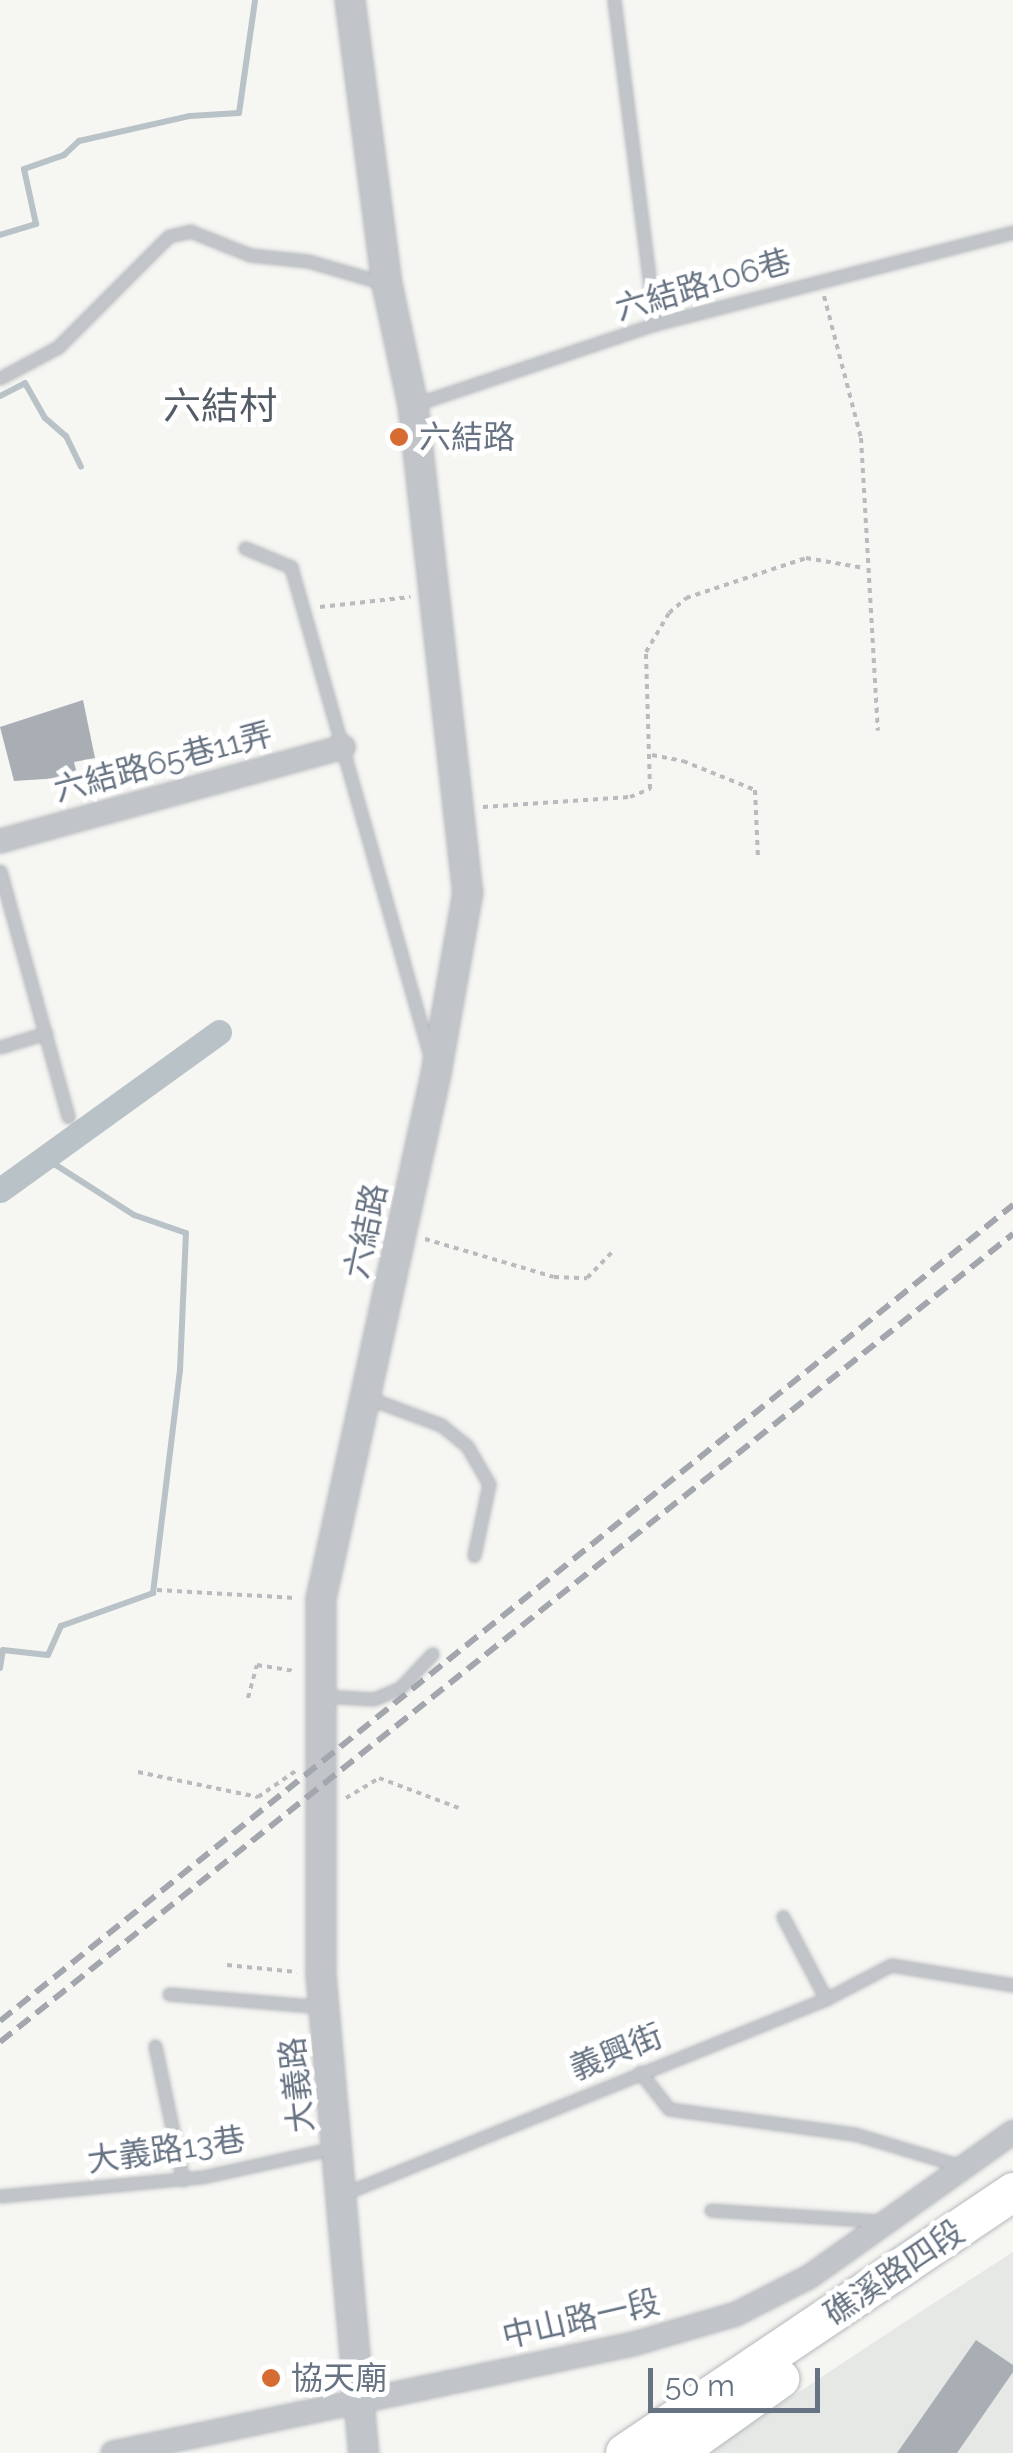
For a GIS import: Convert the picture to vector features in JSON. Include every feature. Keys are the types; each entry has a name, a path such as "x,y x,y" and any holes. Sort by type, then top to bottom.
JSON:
{"main road":[{"name":"礁溪路四段","path":"625,2453 1013,2192"},
{"name":"礁溪路四段","path":"676,2453 1013,2223"}],"street":[{"name":"六結路","path":"321,1758 321,1599 464,936 464,808 413,405 388,284 350,0"},
{"name":"六結路65巷11弄","path":"0,840 344,747"},
{"name":"大義路","path":"321,1758 321,1974 364,2453"},
{"name":"中山路一段","path":"114,2453 633,2344 736,2314 809,2277 1013,2132"}],"lane":[{"path":"614,0 656,324"},
{"path":"0,378 58,348 168,236 190,231 250,255 308,261 388,284"},
{"name":"六結路106巷","path":"413,405 656,324 1013,232"},
{"path":"245,548 291,567 306,608 436,1074"},
{"path":"0,871 68,1118"},
{"path":"0,1047 46,1033"},
{"path":"365,1397 441,1425 467,1446 489,1484 474,1555"},
{"path":"321,1685 374,1699 400,1688 432,1654"},
{"path":"783,1917 826,1999"},
{"name":"義興街","path":"343,2194 826,1999 891,1965 1013,1984"},
{"path":"169,1994 324,2007"},
{"path":"155,2046 183,2180"},
{"path":"640,2072 669,2109 855,2134 964,2167"},
{"name":"大義路13巷","path":"0,2196 183,2180 338,2147"},
{"path":"711,2210 888,2221"}],"path":[{"path":"820,280 861,438 864,568 878,731"},
{"path":"464,808 630,797 650,790 646,652 669,613 686,598 806,558 864,568"},
{"path":"306,608 437,595"},
{"path":"652,756 683,760 755,790 758,860"},
{"path":"401,1234 498,1256 554,1277 587,1278 612,1251"},
{"path":"157,1590 321,1599"},
{"path":"248,1698 258,1665 321,1685"},
{"path":"138,1772 258,1798 321,1758"},
{"path":"321,1814 378,1778 459,1808"},
{"path":"227,1965 321,1974"}],"shaded area":[{"path":"1013,2252 1013,2453 707,2453 900,2325"}],"building":[{"path":"83,700 95,758 74,762 76,770 60,778 14,781 0,727"},
{"path":"976,2340 1013,2365 1013,2372 957,2453 897,2453"}],"waterway":[{"path":"0,235 36,224 24,169 64,155 79,141 190,116 239,113 255,0"},
{"path":"0,396 25,383 45,418 66,436 81,467"},
{"path":"0,1190 219,1032"},
{"path":"0,1668 3,1650 48,1655 61,1626 153,1593 180,1370 186,1233 134,1215 45,1158"}],"railway":[{"path":"0,2021 1013,1205"},
{"path":"0,2042 1013,1234"}],"place":[{"name":"六結路","path":"399,437"},
{"name":"協天廟","path":"271,2378"}],"district":[{"name":"六結村","path":"220,406"}]}
